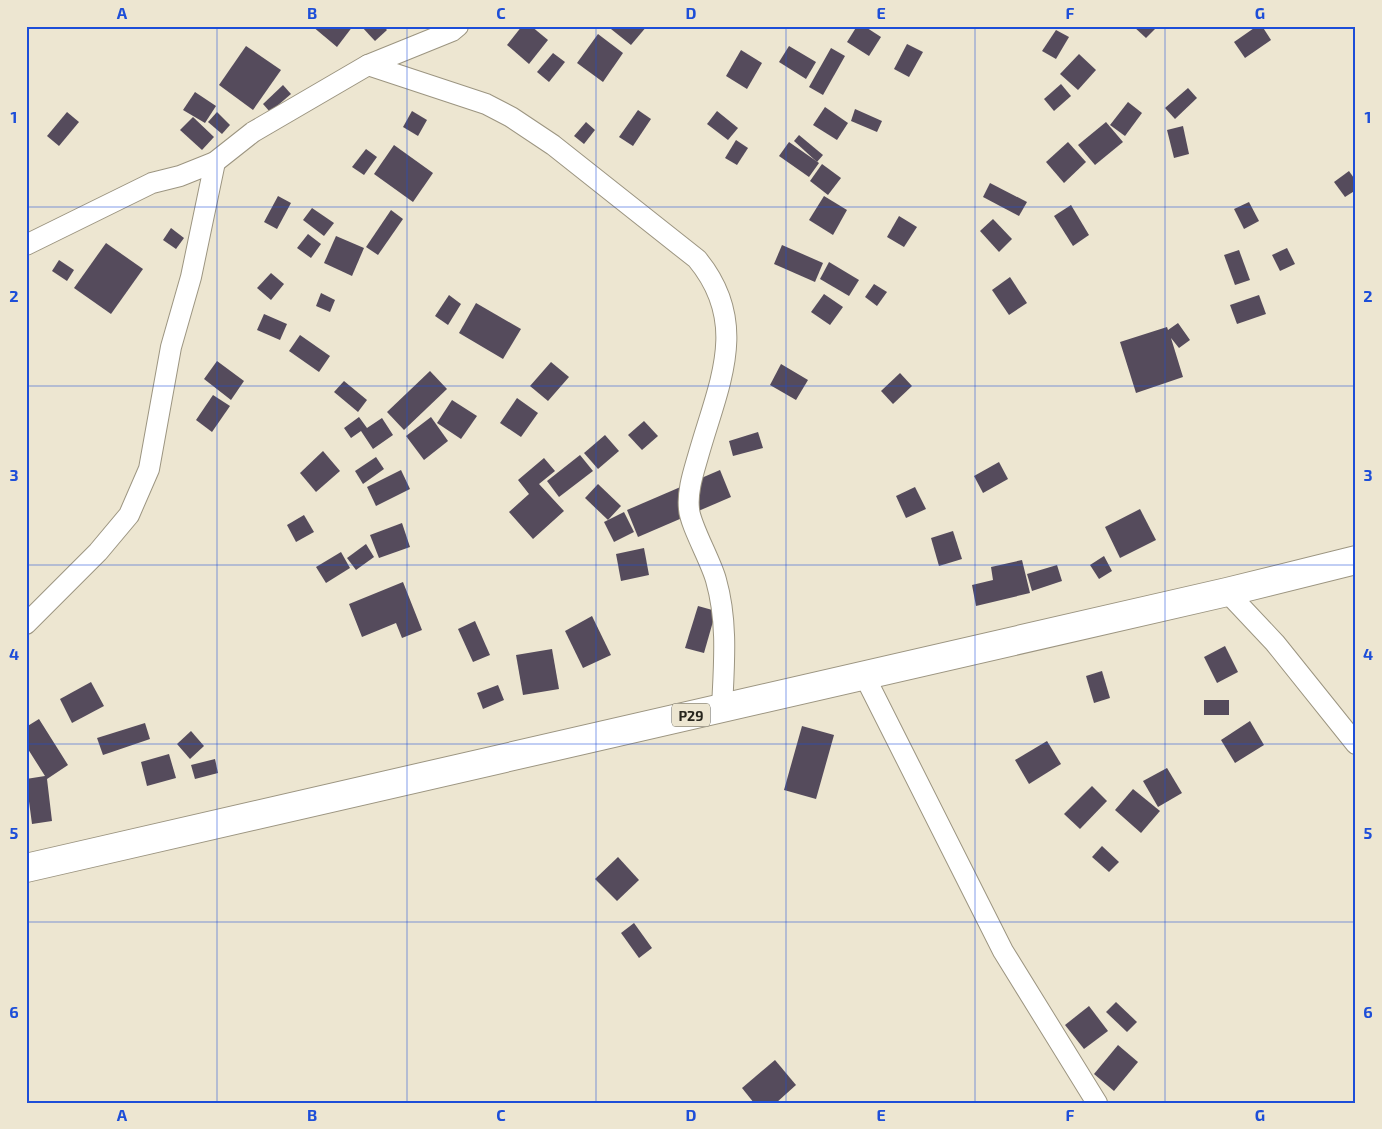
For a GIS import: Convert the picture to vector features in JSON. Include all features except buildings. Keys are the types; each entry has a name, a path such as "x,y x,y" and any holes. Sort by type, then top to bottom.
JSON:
{"main road":[{"name":"P29","path":"26,868 1227,592 1356,560"}],"street":[{"path":"26,244 152,182 180,176 215,162 253,132 368,64 452,31 458,26"},
{"path":"368,64 486,104 511,117 553,145 697,259 712,277 722,303 728,339 722,376 691,481 689,510 715,577 721,598 725,628 722,708"},
{"path":"26,624 98,552 129,514 149,469 171,346 191,277 215,162"},
{"path":"1227,592 1275,643 1356,744"},
{"path":"864,676 1003,951 1097,1103"}]}
